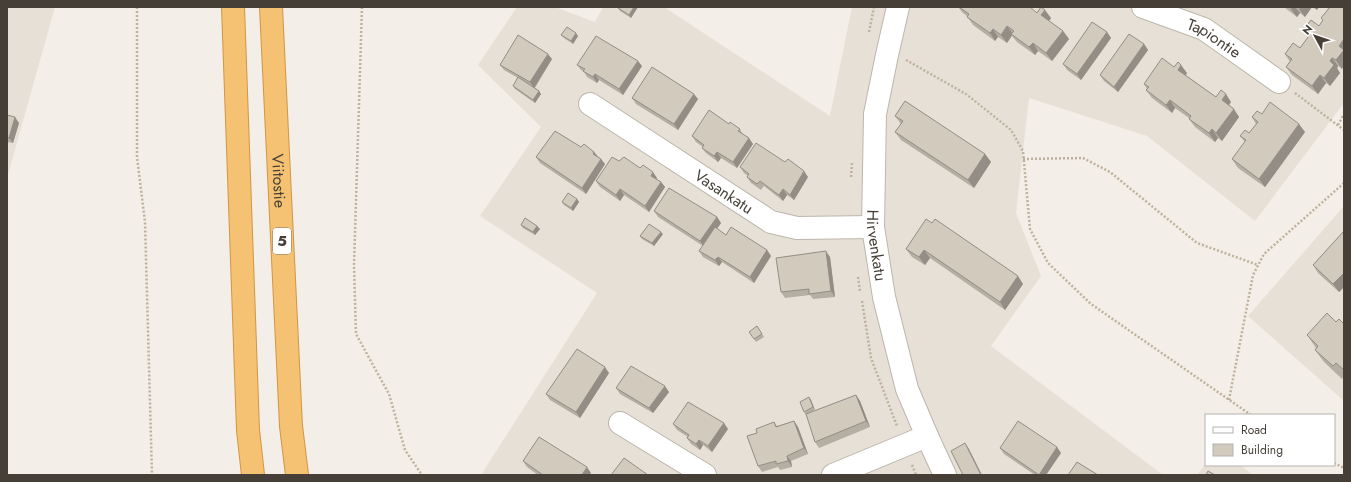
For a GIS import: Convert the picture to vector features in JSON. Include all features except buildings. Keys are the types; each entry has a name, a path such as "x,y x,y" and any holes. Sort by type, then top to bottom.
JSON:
{"highway":[{"path":"218,7 238,173"},
{"path":"233,7 248,430 253,475"},
{"name":"Viitostie","path":"271,7 291,426 297,475"}],"street":[{"name":"Hirvenkatu","path":"898,7 875,114 874,227 884,297 907,389 946,475"},
{"name":"Tapiontie","path":"1143,7 1204,30 1279,82"},
{"name":"Vasankatu","path":"590,104 771,222 798,228 874,227"},
{"path":"620,424 705,475"},
{"path":"833,475 927,436"}],"path":[{"path":"137,7 137,157 144,222 152,475"},
{"path":"362,7 354,265 356,334 389,394 406,450 422,475"},
{"path":"887,55 908,60 966,94 1011,130 1023,151 1030,229 1048,263 1091,304 1250,414"},
{"path":"1279,82 1344,130"},
{"path":"1338,125 1344,114"},
{"path":"1023,159 1083,158 1110,172 1197,243 1258,264"},
{"path":"1229,400 1253,275 1258,264 1264,254 1344,183"},
{"path":"1335,464 1344,468"}],"shaded area":[{"path":"7,7 55,7 7,178"},
{"path":"517,7 555,7 595,22 603,7 664,7 830,116 852,7 1344,7 1344,103 1255,221 1147,136 1029,98 1016,213 1041,276 991,346 1163,475 481,475 597,293 480,216 541,127 478,65"},
{"path":"1344,206 1344,401 1248,316"},
{"path":"1205,464 1205,466 1241,466 1253,475 1197,475"}]}
